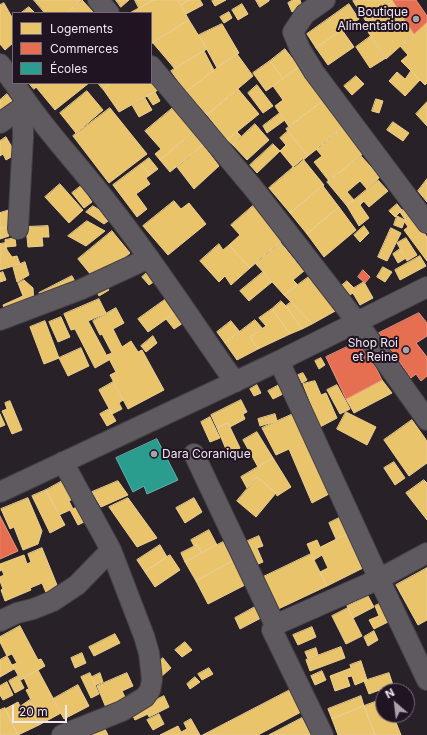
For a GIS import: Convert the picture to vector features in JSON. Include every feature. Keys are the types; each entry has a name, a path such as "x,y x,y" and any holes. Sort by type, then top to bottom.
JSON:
{"street":[{"path":"98,0 108,12"},
{"path":"325,0 305,14 293,32 300,49 314,72 427,223"},
{"path":"0,64 12,81"},
{"path":"152,67 254,189 357,322 427,420"},
{"path":"14,84 23,107 111,206 235,382"},
{"path":"0,123 23,107"},
{"path":"18,229 23,138 23,107"},
{"path":"0,320 82,289 149,258"},
{"path":"0,492 279,361 427,287"},
{"path":"279,361 427,680"},
{"path":"194,454 275,625"},
{"path":"62,735 122,711 145,697 150,690 152,680 149,653 144,636 111,550 63,462"},
{"path":"0,621 17,613 33,609 53,601 77,585 111,550"},
{"path":"323,735 274,638 272,630 275,625 379,579 427,553"}],"building: Logements":[{"path":"34,0 83,0 68,12 44,12"},
{"path":"82,0 93,12 68,12"},
{"path":"116,0 129,0 121,7"},
{"path":"135,0 154,0 139,8"},
{"path":"154,0 178,0 189,20 152,43 152,12 132,12"},
{"path":"178,0 189,0 181,5"},
{"path":"189,0 200,0 203,5 186,14 181,5"},
{"path":"226,0 215,6 212,1"},
{"path":"256,0 269,0 269,1 260,7"},
{"path":"293,0 300,0 302,6 292,12 288,3"},
{"path":"353,1 393,1 367,23"},
{"path":"393,1 414,34 386,59 364,26"},
{"path":"4,3 12,17 12,44 5,50 0,44 0,5"},
{"path":"242,4 248,14 238,20 232,10"},
{"path":"349,4 359,19 316,48 307,34"},
{"path":"29,7 34,12 22,12"},
{"path":"229,12 232,18 224,23 220,17"},
{"path":"189,20 207,49 175,69 153,43"},
{"path":"427,22 427,83 425,85 401,61 408,55 400,46"},
{"path":"222,24 239,53 217,68 199,35"},
{"path":"342,30 354,47 328,65 316,48"},
{"path":"371,36 386,58 370,68 356,47"},
{"path":"285,49 299,67 283,79 270,61"},
{"path":"204,51 214,70 186,92 171,71"},
{"path":"237,54 253,76 207,115 186,92"},
{"path":"270,61 283,79 266,91 253,73"},
{"path":"299,67 323,101 289,127 275,106 283,100 273,86"},
{"path":"411,71 420,80 405,96 389,81 397,72 405,79"},
{"path":"356,76 364,84 352,95 344,86"},
{"path":"152,83 158,90 119,112 103,89 110,84"},
{"path":"30,84 40,84 34,89"},
{"path":"40,84 88,84 55,110 36,87"},
{"path":"99,84 110,84 103,89"},
{"path":"257,85 273,106 263,113 248,93"},
{"path":"238,89 259,114 227,140 207,115"},
{"path":"87,91 103,110 76,133 60,113"},
{"path":"155,92 160,101 153,105 147,96"},
{"path":"7,94 14,103 0,113 0,100"},
{"path":"145,98 152,110 139,117 132,105"},
{"path":"376,99 383,101 379,113 372,111"},
{"path":"323,101 330,110 333,107 346,126 308,156 286,129"},
{"path":"427,102 427,126 416,114"},
{"path":"174,107 195,131 160,160 155,154 161,149 145,131"},
{"path":"110,108 147,154 109,183 73,136"},
{"path":"280,113 285,120 267,133 263,126"},
{"path":"393,122 409,133 403,141 387,130"},
{"path":"255,124 269,140 247,160 233,145"},
{"path":"343,128 364,153 329,181 314,162 322,156 316,149"},
{"path":"288,131 308,156 294,168 280,151 286,145 280,138"},
{"path":"237,132 241,136 233,145 227,140"},
{"path":"193,133 203,145 170,172 160,160"},
{"path":"6,137 16,154 6,160 3,154 0,156 0,141"},
{"path":"273,144 280,151 257,173 250,165"},
{"path":"203,145 219,166 194,189 177,167"},
{"path":"361,156 380,177 367,189 360,181 347,192 354,200 347,206 327,182"},
{"path":"149,158 158,169 150,175 141,164"},
{"path":"303,159 324,185 290,213 269,188"},
{"path":"141,164 150,175 146,178 150,184 136,194 147,209 137,217 113,185"},
{"path":"427,179 427,202 418,191"},
{"path":"378,180 388,191 369,207 359,196"},
{"path":"60,184 83,210 69,223 45,197"},
{"path":"81,186 92,202 84,208 72,193"},
{"path":"323,186 339,207 307,234 290,213"},
{"path":"359,196 364,201 360,205 369,218 359,226 347,206"},
{"path":"174,201 181,209 189,203 206,224 168,255 143,226"},
{"path":"397,204 402,210 395,217 389,211"},
{"path":"254,205 284,239 250,268 229,245 240,235 231,225"},
{"path":"93,206 112,218 104,224 86,212"},
{"path":"339,207 356,230 324,257 307,234"},
{"path":"406,208 410,214 404,218 400,212"},
{"path":"13,209 9,226 0,229 0,213"},
{"path":"411,214 427,237 427,261 404,230 408,227 404,221 405,218"},
{"path":"397,216 405,220 402,228 394,225"},
{"path":"87,221 105,231 86,246 68,236"},
{"path":"9,226 9,236 0,239 0,229"},
{"path":"48,226 49,237 42,237 43,246 28,247 26,227"},
{"path":"364,226 369,233 360,242 354,235"},
{"path":"391,228 401,233 387,261 378,257"},
{"path":"112,231 130,253 96,281 78,259"},
{"path":"15,238 16,246 6,247 5,240"},
{"path":"406,238 417,255 407,261 397,243"},
{"path":"280,242 304,271 293,280 298,285 284,295 255,263"},
{"path":"5,243 7,250 12,257 17,256 20,264 0,270 0,244"},
{"path":"219,244 223,250 229,245 250,268 231,285 225,276 219,282 200,261"},
{"path":"400,249 406,258 398,263 393,254"},
{"path":"420,256 426,266 400,280 395,270"},
{"path":"25,262 29,275 17,282 13,267"},
{"path":"383,267 392,272 385,282 377,277"},
{"path":"3,272 6,280 0,282 0,273"},
{"path":"148,272 155,281 149,285 142,277"},
{"path":"263,272 272,282 249,301 240,291"},
{"path":"72,276 78,287 44,303 39,293"},
{"path":"310,276 337,310 312,324 284,295"},
{"path":"24,280 33,288 34,303 6,314 3,305 23,296 18,283"},
{"path":"347,281 354,288 351,290 353,293 346,297 339,288"},
{"path":"364,282 373,298 360,305 351,290"},
{"path":"106,286 109,290 99,296 97,292"},
{"path":"99,299 106,313 88,321 109,360 95,368 75,329 71,330 64,314"},
{"path":"166,299 176,312 148,332 138,319"},
{"path":"281,301 302,329 290,334 272,309"},
{"path":"291,302 312,324 302,329 286,306"},
{"path":"116,308 124,323 113,329 122,347 131,341 138,352 142,350 164,390 128,409 110,375 116,372 107,355 112,353 93,321"},
{"path":"272,309 290,334 258,349 250,337 266,326 259,318"},
{"path":"176,312 183,323 174,329 166,319"},
{"path":"61,317 70,337 58,342 49,322"},
{"path":"255,320 263,329 250,337 258,349 237,360 225,343"},
{"path":"45,321 59,358 44,364 30,327"},
{"path":"231,321 240,332 225,343 217,332"},
{"path":"153,336 157,343 146,352 141,346"},
{"path":"81,348 89,366 68,376 59,358"},
{"path":"321,358 325,365 319,369 315,361"},
{"path":"303,373 307,380 302,383 298,375"},
{"path":"382,380 392,393 354,413 346,399"},
{"path":"315,381 321,395 326,393 337,418 320,427 303,384"},
{"path":"113,382 123,400 119,403 122,409 112,414 99,390"},
{"path":"257,385 261,393 254,396 250,389"},
{"path":"279,385 283,394 273,399 268,391"},
{"path":"337,385 350,409 340,414 327,390"},
{"path":"241,400 247,412 243,414 245,419 230,427 228,423 217,428 211,415"},
{"path":"10,401 22,430 12,434 2,411 7,409 5,403"},
{"path":"109,409 116,421 107,426 100,414"},
{"path":"346,412 376,427 367,445 337,429"},
{"path":"0,414 5,425 0,427"},
{"path":"275,414 277,421 260,426 258,419"},
{"path":"293,414 329,494 312,503 289,449 276,455 262,428"},
{"path":"210,417 220,438 210,442 201,422"},
{"path":"412,420 427,441 427,463 409,476 384,440"},
{"path":"228,423 240,448 228,454 217,428"},
{"path":"257,432 273,458 258,467 243,440"},
{"path":"273,458 291,487 277,496 276,493 257,477 247,488 241,477"},
{"path":"394,462 405,478 395,485 384,468"},
{"path":"257,477 276,493 256,517 237,501"},
{"path":"68,478 78,496 69,501 73,509 80,505 88,520 78,525 70,510 59,515 46,490"},
{"path":"424,480 427,483 427,520 406,493"},
{"path":"118,481 128,495 101,507 92,492"},
{"path":"46,490 65,525 50,533 32,496"},
{"path":"28,498 42,531 38,544 23,550 14,527 10,529 1,509"},
{"path":"128,498 157,538 137,547 109,507"},
{"path":"194,498 202,512 185,523 176,508"},
{"path":"339,518 347,534 336,539 329,523"},
{"path":"209,530 217,545 202,553 197,545 194,546 191,540"},
{"path":"347,534 363,568 327,586 320,572 328,568 322,555 314,560 307,544 317,540 320,547"},
{"path":"259,536 263,546 257,548 263,562 251,567 241,544"},
{"path":"223,542 233,561 196,581 185,562"},
{"path":"160,545 167,557 145,572 137,560"},
{"path":"197,545 202,553 185,562 181,553"},
{"path":"42,548 59,590 47,595 42,583 30,588 31,590 5,601 1,590 3,589 0,581 0,577 4,575 2,570 0,571 0,564 24,555 27,564 31,562 28,554"},
{"path":"311,554 327,586 274,611 259,579"},
{"path":"170,555 180,570 155,587 145,572"},
{"path":"233,561 245,585 208,604 196,581"},
{"path":"427,568 427,620 418,625 396,585"},
{"path":"368,596 374,607 353,618 347,606"},
{"path":"381,603 390,621 374,629 369,620 379,616 375,606"},
{"path":"255,607 261,618 240,629 235,618"},
{"path":"348,608 362,636 346,644 332,616"},
{"path":"20,626 38,660 41,659 45,666 21,680 12,665 17,663 12,654 7,656 0,642 0,637"},
{"path":"312,627 316,637 298,645 293,635"},
{"path":"374,631 378,640 368,646 364,637"},
{"path":"115,634 120,643 94,656 89,647"},
{"path":"185,642 192,650 182,657 175,650"},
{"path":"341,647 345,658 310,671 306,660"},
{"path":"316,648 318,655 308,659 305,652"},
{"path":"82,653 86,663 75,668 71,658"},
{"path":"7,656 14,669 0,677 0,660"},
{"path":"163,658 171,668 162,676 154,666"},
{"path":"361,661 367,680 355,685 352,676 347,677 350,686 335,691 330,676 351,668 350,665"},
{"path":"209,668 213,674 202,680 198,674"},
{"path":"38,670 61,713 39,725 32,712 36,710 26,690 29,689 24,678"},
{"path":"322,671 326,680 315,685 311,676"},
{"path":"90,673 99,694 91,698 81,677"},
{"path":"100,673 103,682 95,685 92,677"},
{"path":"127,673 133,686 122,691 127,701 107,710 97,686"},
{"path":"389,673 392,683 375,683 375,692 369,694 364,681"},
{"path":"18,676 24,688 15,693 9,681"},
{"path":"195,677 200,682 190,689 187,684"},
{"path":"7,682 13,695 3,700 0,695 0,686"},
{"path":"78,685 89,706 64,719 53,699"},
{"path":"290,690 301,712 258,735 203,735"},
{"path":"164,696 169,707 149,717 144,706"},
{"path":"361,696 364,706 332,719 328,709"},
{"path":"30,700 36,710 32,712 39,725 18,735 5,709 18,702 20,706"},
{"path":"375,702 375,723 396,723 401,735 375,735 364,706"},
{"path":"144,706 148,714 135,720 131,712"},
{"path":"364,706 375,735 338,735 332,719"},
{"path":"5,708 18,735 0,735 0,710"},
{"path":"159,714 164,724 153,730 147,720"},
{"path":"302,718 311,735 269,735"},
{"path":"191,719 200,735 160,735 178,726 181,732 187,729 184,723"},
{"path":"104,727 108,735 86,735"}],"building: Commerces":[{"name":"Boutique Alimentation","path":"416,0 427,16 427,22 414,34 393,1"},
{"path":"363,270 370,277 365,283 358,277"},
{"name":"Shop Roi et Reine","path":"419,313 427,323 427,336 416,343 427,357 427,376 421,381 416,374 411,378 379,333"},
{"path":"362,340 382,380 346,399 326,357"},
{"path":"0,516 18,551 0,559"}],"building: Écoles":[{"path":"157,439 178,480 147,494 144,486 133,492 116,458"}],"place":[{"name":"Boutique Alimentation","path":"416,19"},
{"name":"Shop Roi et Reine","path":"406,350"},
{"name":"Dara Coranique","path":"154,454"}]}
